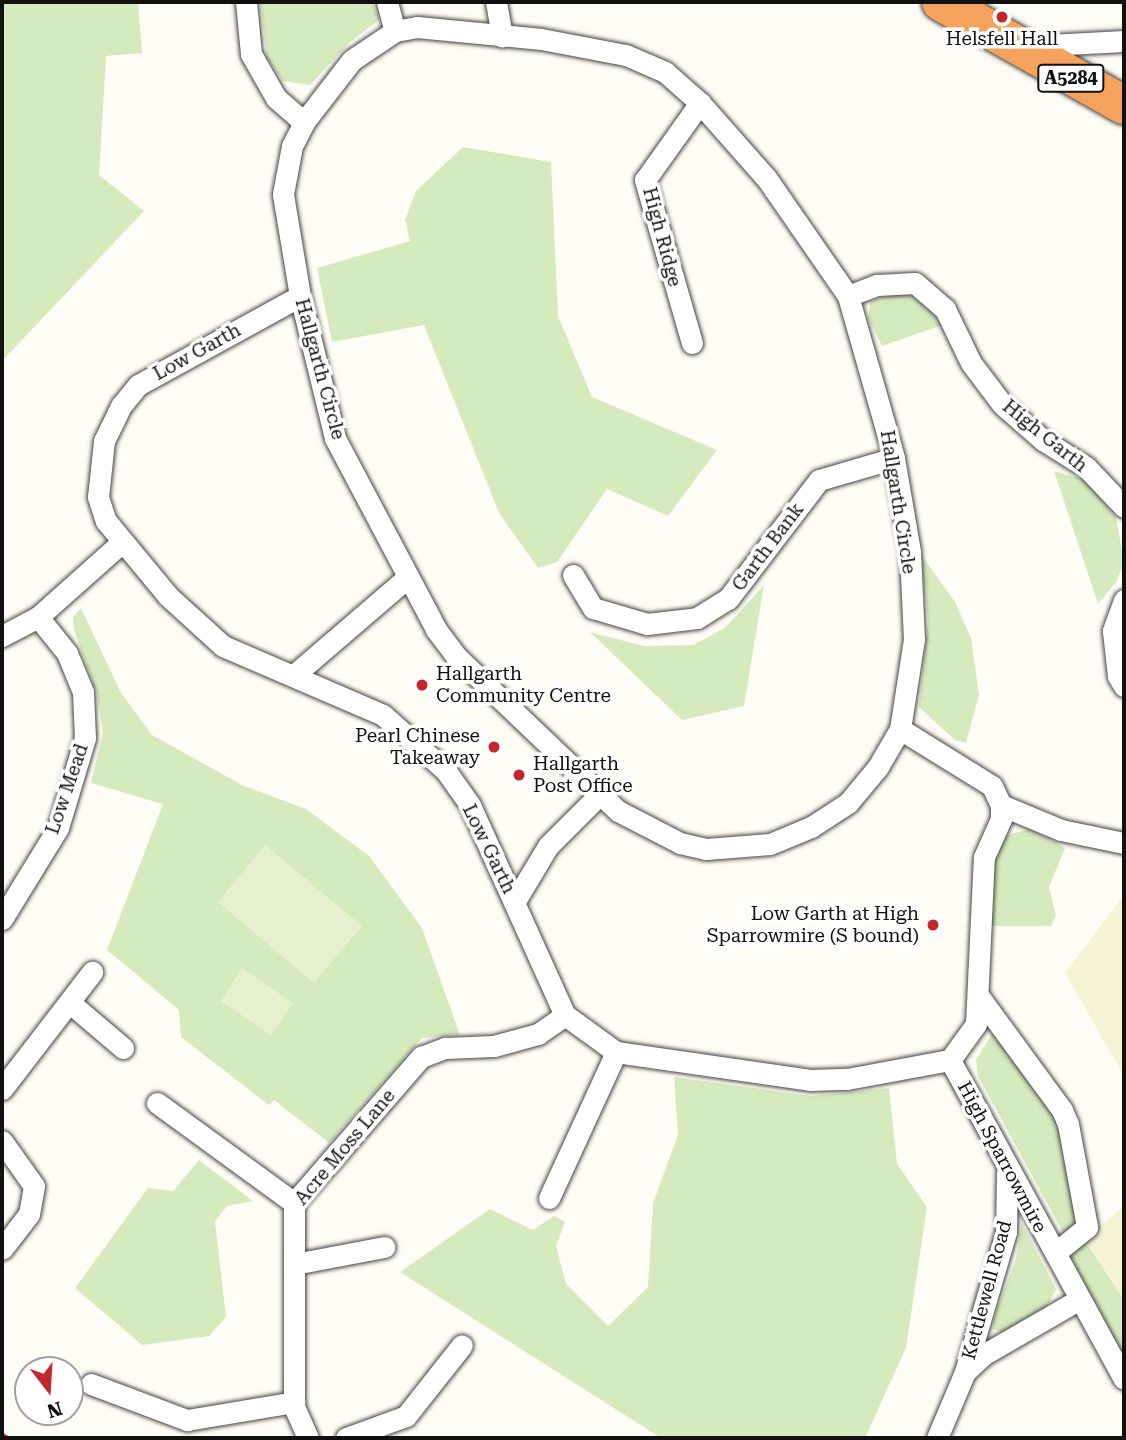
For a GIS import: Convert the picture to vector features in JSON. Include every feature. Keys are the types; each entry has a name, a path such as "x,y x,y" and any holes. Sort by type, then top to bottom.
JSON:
{"highway":[{"name":"A5284","path":"941,2 1124,105"}],"street":[{"path":"246,2 251,54 275,98 304,122"},
{"path":"387,2 395,31"},
{"path":"496,2 502,36"},
{"name":"Hallgarth Circle","path":"452,29 626,55 665,72 700,103 767,179 848,296 894,458 910,552 914,639 900,729 878,767 848,803 811,827 770,845 727,850 680,843 642,826 599,795 456,656 408,577 335,438 300,296 283,194 292,146 304,122 352,60 395,31 452,29"},
{"path":"1020,48 1124,41"},
{"name":"High Ridge","path":"692,343 645,180 700,103"},
{"name":"High Garth","path":"848,296 877,285 915,283 944,309 971,363 1002,404 1043,440 1086,467 1124,506"},
{"name":"Low Garth","path":"300,296 163,368 138,385 121,406 104,441 98,467 98,497 121,543 168,596 223,646 383,715 446,771 470,805 515,901 535,957 565,1015 616,1052 810,1080 847,1079 950,1060"},
{"name":"Garth Bank","path":"573,575 593,608 647,624 698,618 728,599 819,480 894,458"},
{"path":"2,636 38,617 121,543"},
{"path":"294,675 408,577"},
{"path":"1124,600 1114,631 1118,676 1124,686"},
{"name":"Low Mead","path":"2,919 58,828 85,738 83,692 67,653 38,617"},
{"path":"900,729 992,786 1001,805 1001,819 984,857 979,920 980,998 976,1024 950,1060"},
{"path":"515,901 548,846 599,795"},
{"path":"1001,805 1061,830 1124,843"},
{"path":"2,1089 92,972"},
{"name":"High Sparrowmire","path":"980,998 1062,1110 1068,1124 1087,1227 1055,1253"},
{"path":"69,1002 123,1048"},
{"name":"Acre Moss Lane","path":"309,1438 294,1402 294,1203 421,1056 445,1048 495,1046 538,1034 565,1015"},
{"path":"549,1198 616,1052"},
{"name":"High Sparrowmire","path":"950,1060 1124,1379"},
{"path":"157,1102 294,1203"},
{"path":"2,1141 34,1186 29,1214 2,1249"},
{"name":"Kettlewell Road","path":"937,1438 965,1373 1006,1232 1006,1165"},
{"path":"294,1264 384,1247"},
{"name":"Kettlewell Road","path":"965,1373 983,1354 1080,1299"},
{"path":"346,1438 406,1416 461,1345"},
{"path":"91,1384 187,1420 294,1402"}],"shaded area":[{"path":"1124,895 1124,1076 1065,973"},
{"path":"1124,1206 1124,1300 1084,1239"}],"green space":[{"path":"2,2 138,2 142,53 106,56 99,175 144,211 2,361"},
{"path":"260,2 372,2 380,19 350,42 310,85 283,81 267,58"},
{"path":"463,147 551,162 558,316 592,397 717,450 668,516 607,489 557,562 538,568 499,513 424,325 332,342 317,268 410,241 405,220 416,191"},
{"path":"890,295 908,295 927,307 943,325 882,346 868,318 871,301"},
{"path":"1054,471 1086,480 1116,518 1124,561 1117,581 1098,604"},
{"path":"921,555 955,602 971,638 979,695 966,743 955,740 919,707 928,622"},
{"path":"764,585 744,706 682,720 590,632 644,646 693,645 725,628"},
{"path":"81,608 121,693 152,735 242,785 306,809 369,856 422,928 460,1035 422,1038 329,1143 274,1100 269,1105 181,1037 179,1010 107,950 163,804 91,783 103,732 97,694 74,630 73,617"},
{"path":"1031,829 1065,848 1049,887 1056,915 1051,926 991,926 993,863 1002,836"},
{"path":"265,845 362,926 314,983 218,902"},
{"path":"242,968 293,1003 271,1035 221,1001"},
{"path":"994,1031 1058,1123 1082,1214 1066,1238 978,1076 976,1060"},
{"path":"674,1077 811,1096 889,1088 897,1164 927,1207 906,1348 865,1438 661,1438 400,1272 490,1209 533,1230 554,1216 565,1222 556,1246 566,1284 608,1326 648,1287 653,1203 678,1135"},
{"path":"199,1160 253,1201 227,1206 215,1221 226,1317 209,1336 142,1345 75,1288 148,1188 173,1191"},
{"path":"1022,1223 1056,1289 1047,1307 1002,1333 993,1329 993,1320 1016,1259"},
{"path":"1084,1239 1124,1300 1124,1359 1066,1251"}],"railway":[{"path":"2,1435 7,1438"}],"place":[{"name":"Helsfell Hall","path":"1002,17"},
{"name":"Hallgarth Community Centre","path":"422,685"},
{"name":"Pearl Chinese Takeaway","path":"494,747"},
{"name":"Hallgarth Post Office","path":"519,775"},
{"name":"Low Garth at High Sparrowmire (S bound)","path":"933,925"}]}
